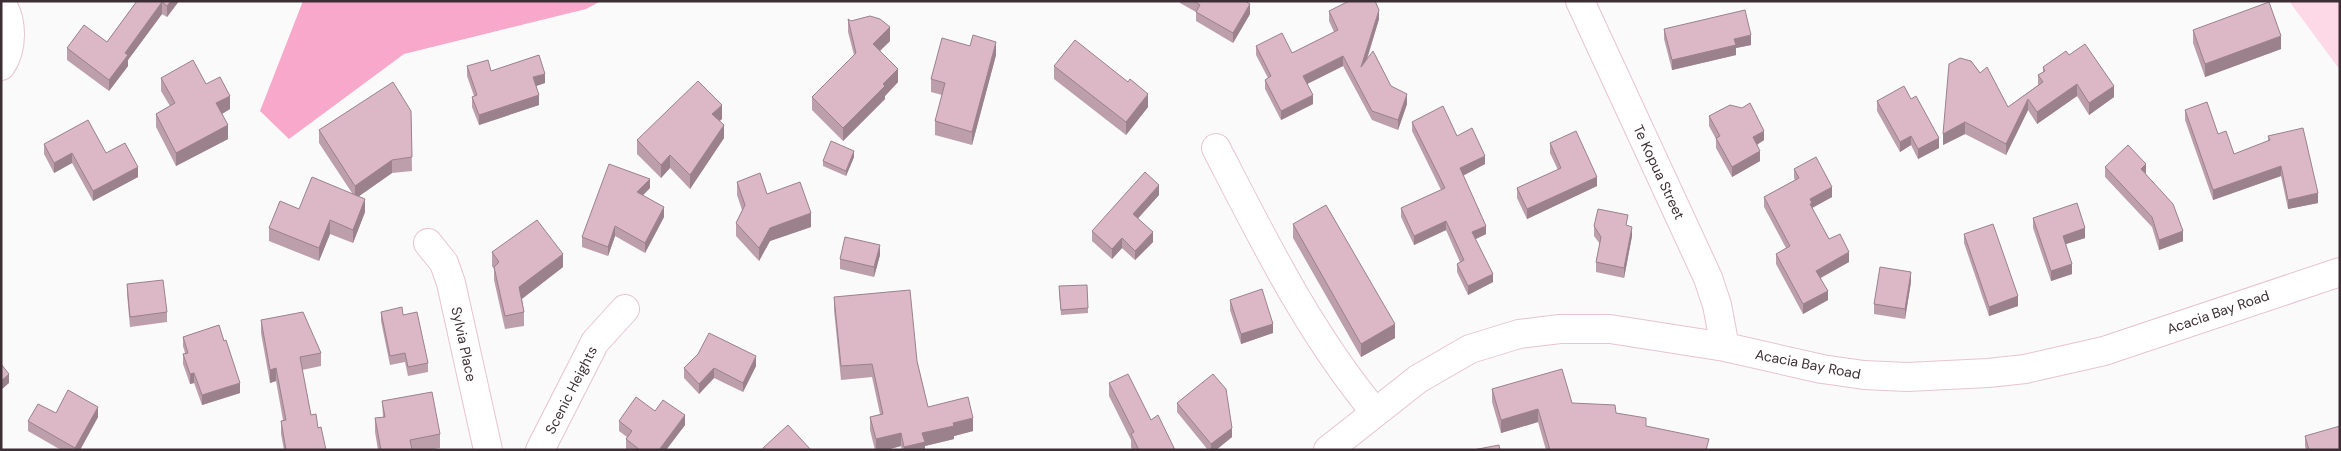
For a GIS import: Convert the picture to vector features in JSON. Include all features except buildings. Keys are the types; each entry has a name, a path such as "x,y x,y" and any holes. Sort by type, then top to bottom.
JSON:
{"street":[{"name":"Te Kopua Street","path":"1580,1 1708,278 1717,306 1725,347"},
{"path":"4,62 10,28 5,4"},
{"path":"1216,148 1264,240 1311,320 1357,391 1375,412"},
{"name":"Sylvia Place","path":"428,243 444,263 451,283 488,450"},
{"name":"Acacia Bay Road","path":"1339,446 1375,412 1418,379 1470,350 1519,334 1560,329 1610,329 1725,347 1822,369 1864,375 1907,377 2025,369 2104,351 2340,272"},
{"name":"Scenic Heights","path":"540,450 595,342 625,309"}],"shaded area":[{"path":"303,1 601,1 586,9 404,54 289,139 260,111"},
{"path":"2289,1 2340,1 2340,70"}]}
